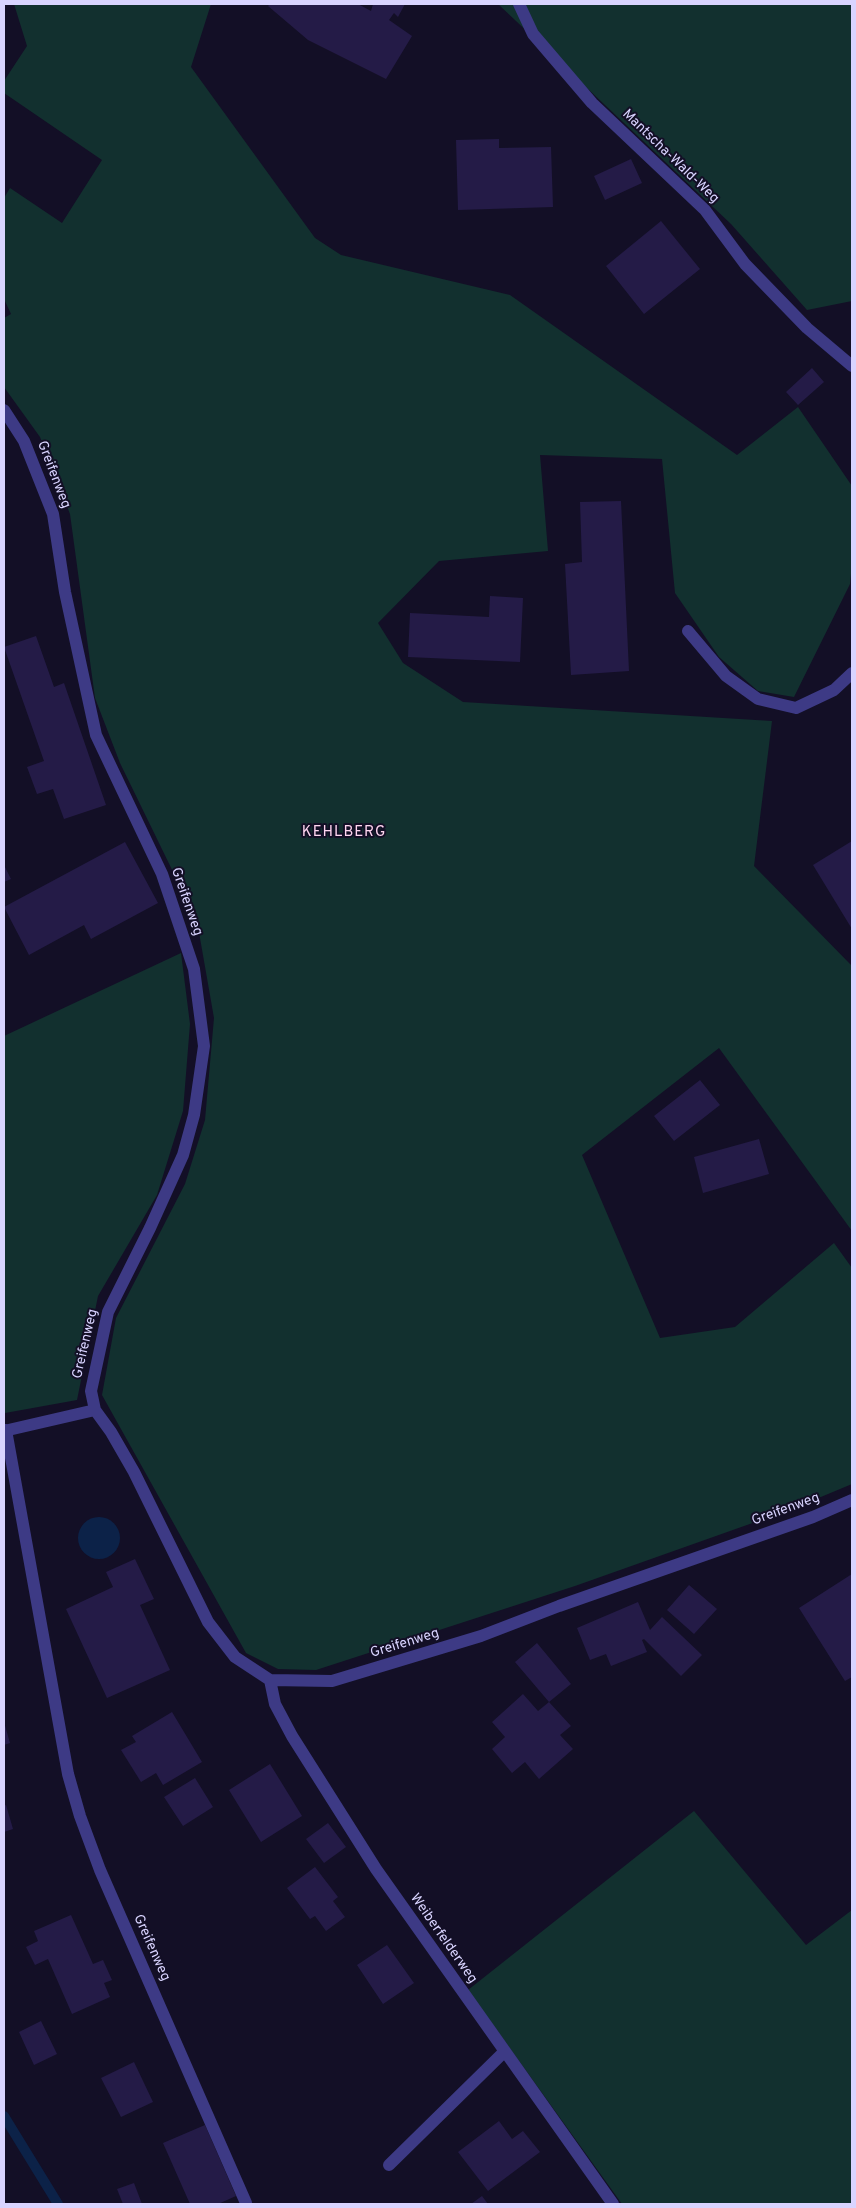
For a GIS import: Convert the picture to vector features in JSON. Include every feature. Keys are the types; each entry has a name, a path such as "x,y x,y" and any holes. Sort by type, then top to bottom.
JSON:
{"street":[{"name":"Mantscha-Wald-Weg","path":"519,4 533,34 592,103 705,210 744,264 807,328 852,366"},
{"name":"Greifenweg","path":"4,410 24,441 53,514 65,592 96,734 162,874 194,969 204,1046 194,1115 183,1155 150,1228 108,1312 90,1390 95,1410 111,1432 134,1472 208,1622 235,1657 270,1680 332,1681 415,1657 813,1518 852,1500"},
{"path":"688,631 726,676 758,699 796,708 834,690 852,674"},
{"name":"Greifenweg","path":"95,1410 5,1431 68,1774 82,1822 108,1888 246,2204"},
{"name":"Weiberfelderweg","path":"270,1680 275,1704 292,1736 376,1869 613,2204"},
{"path":"388,2165 504,2052"}],"green space":[{"path":"14,4 211,4 191,67 315,238 341,255 510,295 737,455 798,407 852,486 852,564 850,584 794,697 758,691 719,657 675,593 662,459 540,455 548,551 439,561 378,623 403,663 463,702 772,721 754,866 852,966 852,1231 719,1048 582,1155 660,1338 735,1327 834,1243 852,1268 852,1484 792,1509 575,1586 316,1670 278,1669 246,1653 102,1395 116,1318 185,1184 205,1120 214,1018 197,921 120,763 95,698 70,514 40,437 4,387 4,318 11,314 4,299 4,198 10,188 62,223 102,160 4,93 4,81 27,46"},
{"path":"498,4 852,4 852,301 807,310 731,224"},
{"path":"181,953 190,1024 183,1111 157,1195 98,1296 77,1400 5,1413 4,1036"},
{"path":"694,1811 806,1945 852,1910 852,2204 622,2204 468,1990"}],"water":[{"path":"95,1517 103,1517 114,1523 120,1538 114,1553 103,1559 95,1559 84,1553 78,1542 78,1534 84,1523"}],"building":[{"path":"270,4 358,4 371,11 373,4 405,4 398,17 394,13 389,20 412,36 386,79 308,40 268,6"},
{"path":"499,139 499,148 551,147 553,207 458,210 456,140"},
{"path":"631,159 642,183 605,200 594,176"},
{"path":"661,221 700,269 644,314 606,266"},
{"path":"812,368 824,382 798,405 786,392"},
{"path":"621,501 629,671 571,675 565,564 582,562 580,502"},
{"path":"490,596 523,598 520,662 408,657 410,613 489,617"},
{"path":"36,636 54,687 64,683 106,805 64,819 53,789 37,794 27,767 44,761 4,647"},
{"path":"852,841 852,929 813,865"},
{"path":"125,842 158,903 91,939 84,925 29,955 4,907"},
{"path":"4,865 11,879 4,882"},
{"path":"700,1080 720,1105 674,1141 654,1116"},
{"path":"759,1139 769,1174 703,1193 694,1157"},
{"path":"135,1559 154,1599 140,1605 170,1670 107,1698 66,1609 113,1587 106,1572"},
{"path":"852,1574 852,1677 845,1681 799,1608"},
{"path":"689,1585 717,1609 694,1634 667,1610"},
{"path":"638,1602 650,1630 662,1617 702,1655 681,1676 644,1639 642,1640 647,1652 611,1666 606,1654 590,1660 577,1628"},
{"path":"537,1643 571,1684 549,1702 515,1662"},
{"path":"523,1694 538,1711 549,1702 571,1726 560,1735 573,1749 539,1779 525,1762 512,1773 492,1749 505,1737 492,1722"},
{"path":"172,1712 202,1762 163,1785 156,1773 141,1782 121,1750 136,1742 132,1736"},
{"path":"4,1722 10,1743 4,1745"},
{"path":"270,1764 302,1816 261,1842 229,1790"},
{"path":"195,1778 213,1807 183,1826 164,1797"},
{"path":"6,1805 13,1829 4,1832 4,1806"},
{"path":"328,1823 346,1847 324,1863 306,1839"},
{"path":"315,1867 338,1897 333,1901 345,1917 326,1931 315,1916 310,1919 287,1888"},
{"path":"71,1915 93,1964 103,1960 112,1980 104,1983 110,1997 72,2014 48,1959 35,1965 26,1947 38,1941 34,1931"},
{"path":"387,1945 414,1983 383,2004 357,1965"},
{"path":"41,2021 57,2054 34,2065 19,2032"},
{"path":"134,2062 153,2102 121,2117 101,2078"},
{"path":"499,2121 512,2139 523,2131 540,2152 488,2191 458,2152"},
{"path":"205,2125 236,2196 218,2204 190,2204 163,2143"},
{"path":"134,2183 142,2204 123,2204 117,2189"},
{"path":"482,2196 488,2204 471,2204"}],"waterway":[{"path":"4,2116 58,2204"}],"district":[{"name":"KEHLBERG","path":"344,833"}]}
